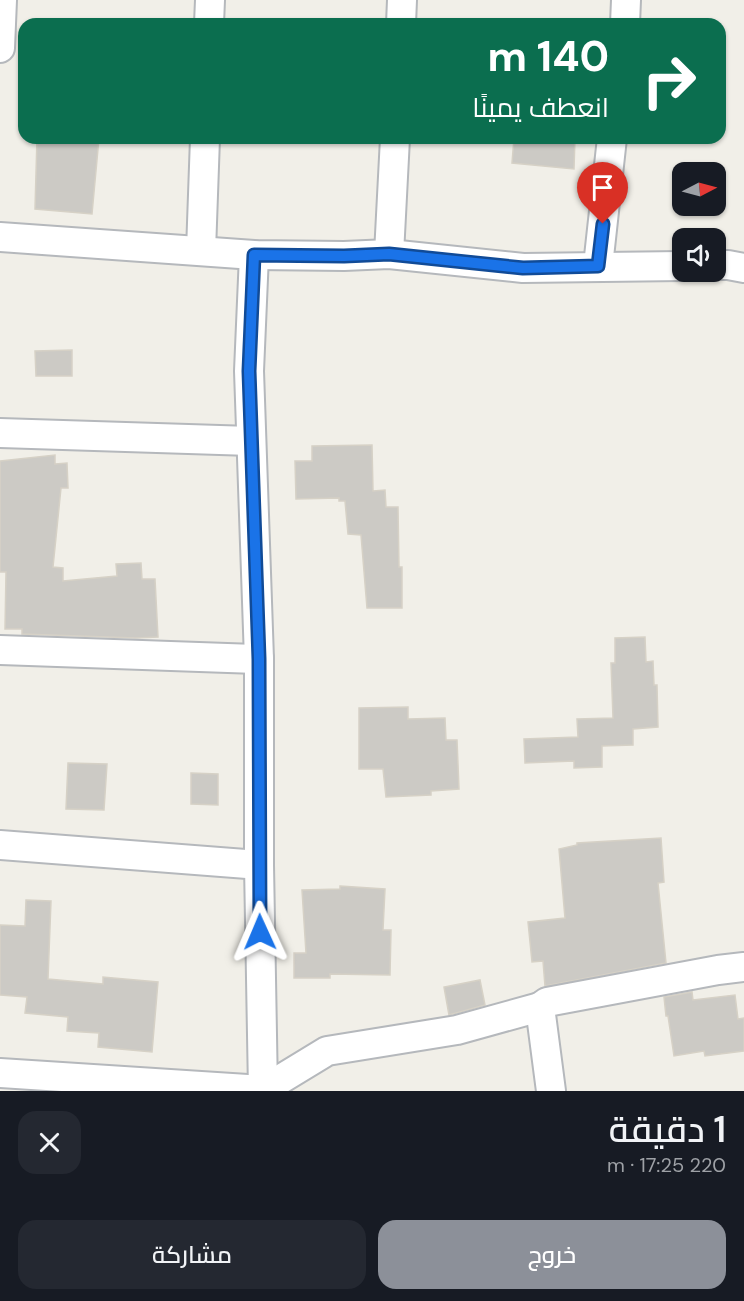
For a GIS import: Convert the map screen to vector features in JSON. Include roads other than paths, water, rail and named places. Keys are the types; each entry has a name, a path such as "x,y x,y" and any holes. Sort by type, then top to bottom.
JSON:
{"street":[{"path":"0,48 2,0"},
{"path":"209,18 210,0"},
{"path":"401,18 402,0"},
{"path":"625,18 626,0"},
{"path":"201,251 205,144"},
{"path":"389,254 395,144"},
{"path":"598,266 611,144"},
{"path":"0,237 254,255 389,254 523,268 672,266"},
{"path":"254,255 249,371 259,659 259,865 263,1090"},
{"path":"726,265 744,268"},
{"path":"0,433 251,441"},
{"path":"0,650 259,659"},
{"path":"0,845 259,865"},
{"path":"0,1073 263,1090 327,1051 457,1030 540,1007 547,1002 744,967"},
{"path":"540,1007 551,1091"}]}
